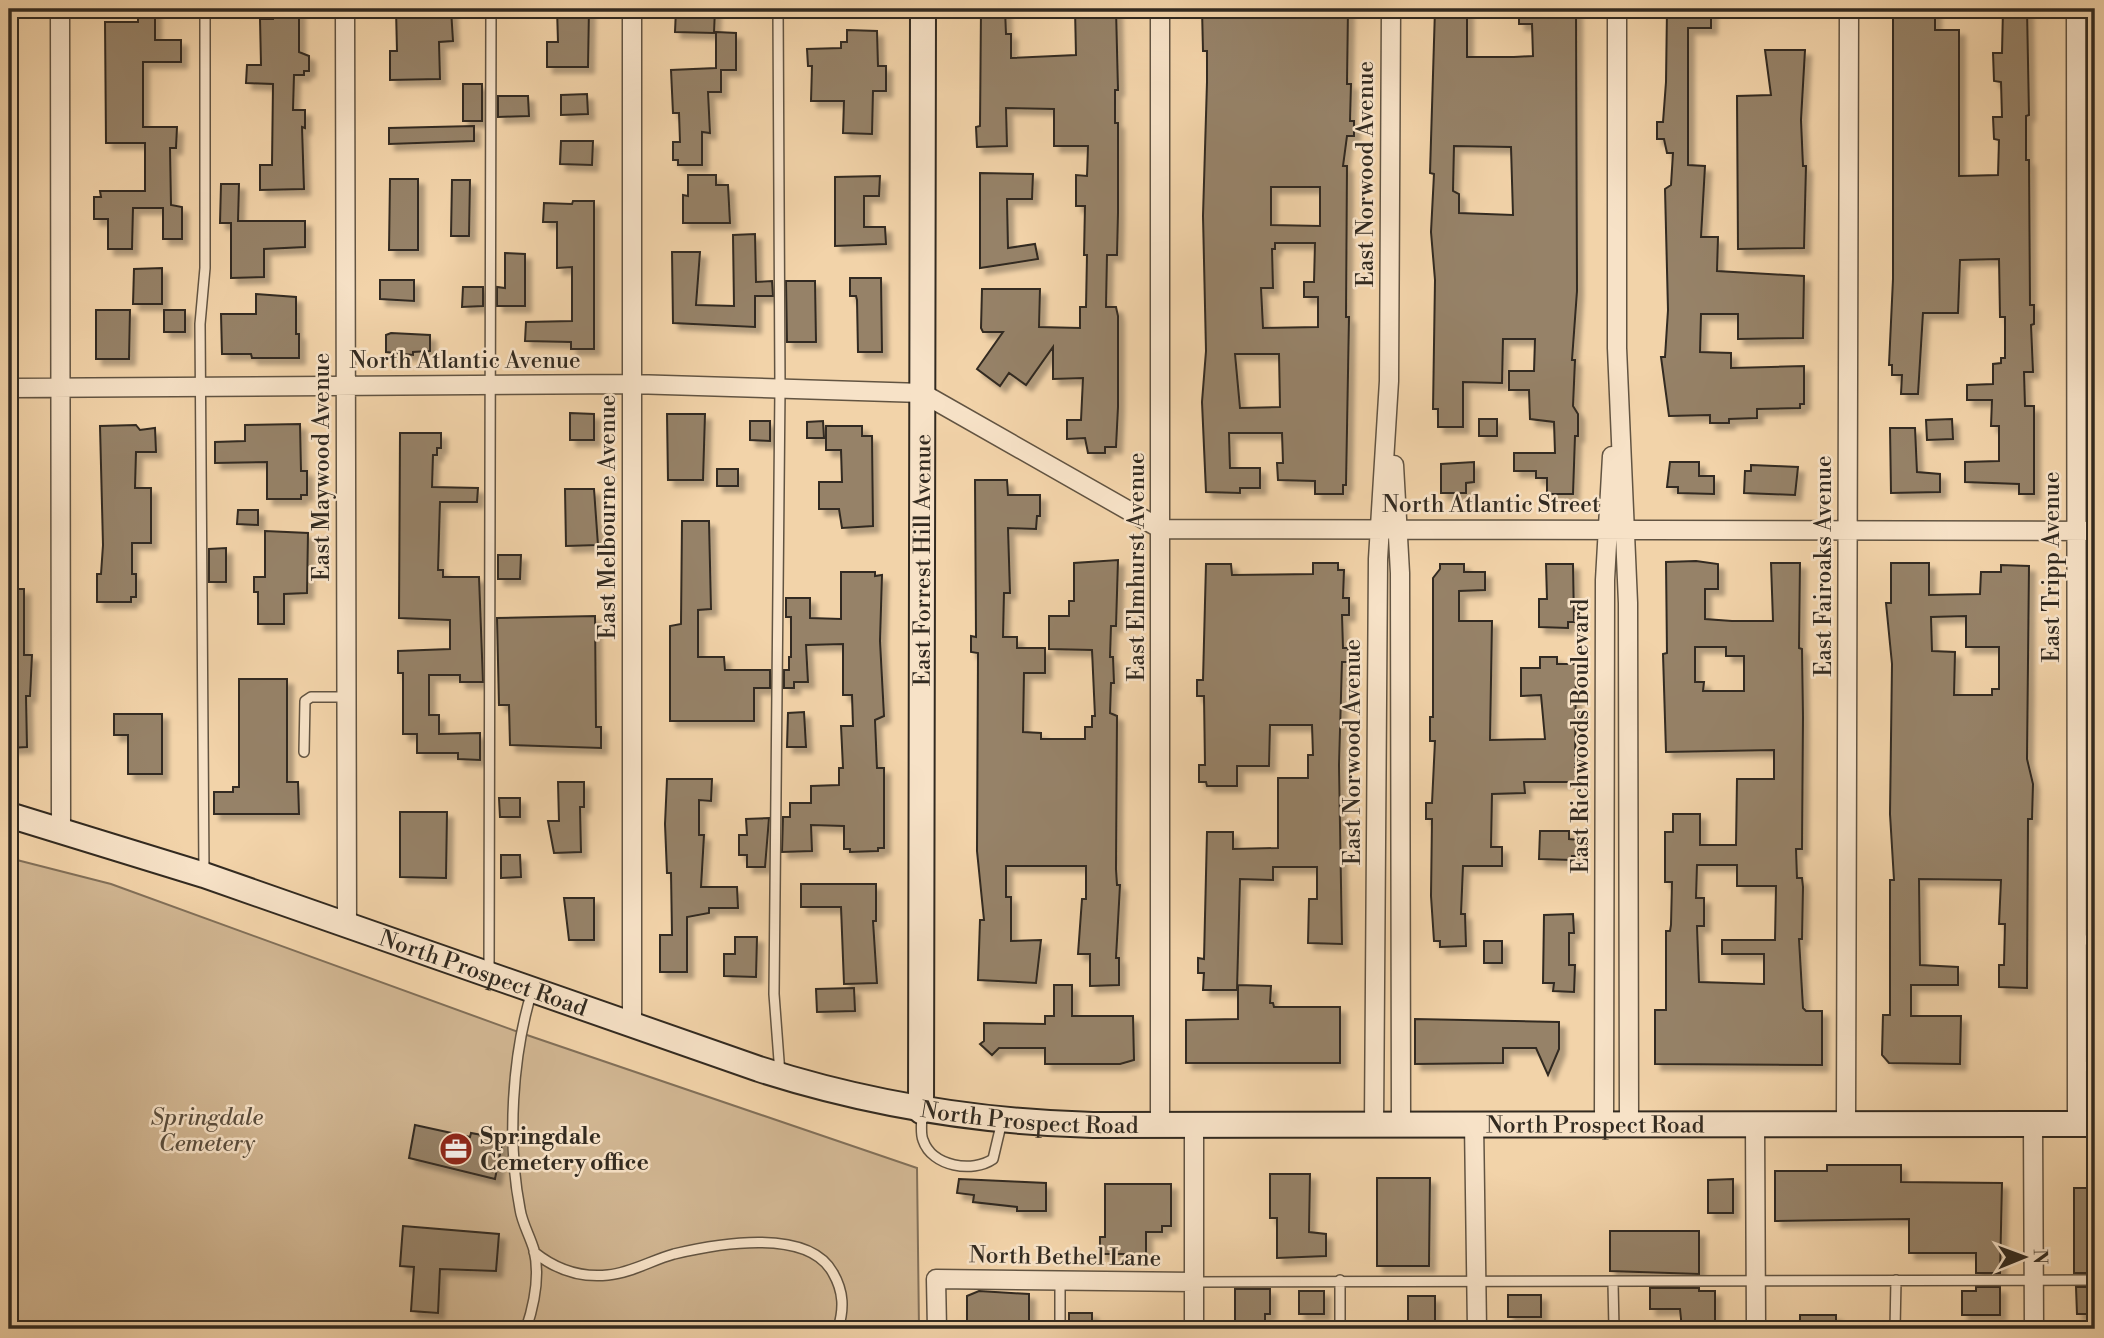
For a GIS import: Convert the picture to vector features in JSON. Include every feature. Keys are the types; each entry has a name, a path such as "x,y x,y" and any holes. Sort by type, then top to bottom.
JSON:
{"main road":[{"name":"East Forrest Hill Avenue","path":"921,1111 923,9"},
{"name":"North Prospect Road","path":"9,815 204,875 780,1076 921,1111 1003,1121 1160,1124 2086,1125"}],"street":[{"path":"60,9 61,830"},
{"name":"East Maywood Avenue","path":"345,9 347,926"},
{"name":"East Melbourne Avenue","path":"632,9 632,1026"},
{"name":"East Elmhurst Avenue","path":"1160,9 1160,1124"},
{"name":"East Norwood Avenue","path":"1391,9 1389,529 1401,1123"},
{"name":"East Richwoods Boulevard","path":"1604,1124 1616,528 1617,9"},
{"name":"East Fairoaks Avenue","path":"1846,1123 1849,9"},
{"name":"East Tripp Avenue","path":"2076,9 2077,940 2086,1066 2086,1125"},
{"name":"North Atlantic Avenue","path":"9,388 632,384 922,393"},
{"name":"North Atlantic Street","path":"922,393 1161,529 2095,531"},
{"name":"East Richwoods Boulevard","path":"1616,528 1629,1124"},
{"name":"East Norwood Avenue","path":"1374,1124 1389,529"},
{"path":"1194,1124 1194,1329"},
{"path":"1475,1124 1477,1329"},
{"path":"1755,1124 1756,1329"},
{"path":"2033,1125 2034,1329"},
{"name":"North Bethel Lane","path":"937,1329 936,1279 1194,1282"}],"lane":[{"path":"204,875 200,324 205,268 205,9"},
{"path":"489,976 491,9"},
{"path":"778,9 780,388 774,994 780,1076"},
{"path":"304,752 305,701 311,697 346,697"},
{"path":"2077,940 2095,940"},
{"path":"526,1329 536,1280 534,1252 520,1210 514,1158 516,1070 523,1022 532,991"},
{"path":"921,1111 923,1141 937,1159 958,1166 983,1167 993,1159 1003,1121"},
{"path":"534,1252 552,1266 581,1274 608,1275 672,1255 724,1244 768,1243 803,1249 828,1265 840,1286 843,1312 838,1329"},
{"path":"1340,1280 1340,1329"},
{"path":"1895,1280 1895,1329"},
{"path":"1194,1282 2095,1280"},
{"path":"1059,1329 1060,1281"},
{"path":"1613,1283 1614,1329"}],"green space":[{"name":"Springdale Cemetery","path":"9,858 111,884 521,1033 917,1168 919,1329 9,1329"}],"building":[{"path":"138,9 155,9 155,40 181,40 181,62 143,62 143,127 177,127 176,148 170,148 171,205 182,207 182,239 163,239 163,208 133,208 132,249 108,249 108,219 94,219 94,197 101,197 100,191 145,191 145,143 106,143 105,22 138,22"},
{"path":"273,9 299,9 299,52 309,56 309,71 304,71 304,75 294,75 293,110 305,110 305,128 302,127 304,189 260,190 260,165 272,165 273,84 246,83 247,65 261,65 260,19 273,19"},
{"path":"396,9 451,9 453,41 439,42 440,79 390,80 390,51 397,51"},
{"path":"557,9 589,9 588,67 547,67 547,42 558,42"},
{"path":"676,9 715,9 714,33 675,32"},
{"path":"981,9 1005,9 1006,34 1011,34 1011,58 1076,55 1075,9 1116,9 1117,255 1107,255 1106,307 1116,307 1118,316 1118,407 1116,447 1105,447 1105,453 1088,453 1085,438 1067,439 1067,420 1081,420 1083,378 1053,379 1053,347 1026,385 1009,373 1000,386 977,369 1003,332 983,332 981,328 982,289 1040,289 1039,327 1080,328 1080,307 1086,307 1087,255 1084,255 1085,206 1076,206 1076,175 1087,176 1088,146 1054,146 1054,109 1006,108 1007,146 977,147 976,127 980,126"},
{"path":"1202,9 1348,9 1347,84 1351,84 1350,121 1354,121 1354,136 1347,136 1343,166 1347,166 1346,317 1349,317 1346,485 1343,485 1343,494 1315,494 1315,481 1278,480 1277,463 1283,463 1282,433 1229,433 1230,468 1260,468 1260,488 1240,488 1240,493 1206,492 1202,402 1206,351 1203,216 1207,51 1203,51","holes":["1271,187 1320,187 1320,226 1271,225","1275,243 1315,243 1314,282 1304,282 1304,297 1318,297 1318,327 1263,328 1261,288 1273,288 1272,249 1275,249","1235,354 1279,354 1280,407 1240,408"]},
{"path":"1435,9 1467,9 1467,57 1514,57 1533,56 1532,24 1519,24 1519,9 1576,9 1577,291 1572,360 1575,360 1573,406 1578,414 1578,436 1575,436 1573,494 1547,494 1547,478 1536,478 1536,471 1514,471 1514,453 1555,453 1554,422 1530,419 1529,390 1509,390 1509,371 1534,371 1535,339 1503,339 1502,383 1463,382 1463,427 1438,427 1438,409 1433,409 1435,280 1431,232 1434,174 1430,173","holes":["1454,146 1511,147 1513,215 1459,213 1459,194 1453,191"]},
{"path":"1667,9 1711,10 1711,28 1688,28 1688,165 1705,166 1701,237 1718,237 1717,271 1804,276 1803,338 1738,339 1738,314 1701,314 1700,352 1731,353 1731,368 1804,366 1804,404 1800,404 1800,408 1757,409 1757,418 1729,419 1729,423 1710,423 1710,415 1669,416 1661,357 1665,357 1668,310 1665,189 1671,185 1673,153 1667,153 1664,139 1657,139 1657,122 1663,122"},
{"path":"1893,9 1935,9 1935,30 1959,30 1959,176 1998,175 1999,140 1994,139 1993,117 2002,117 2001,82 1994,81 1993,53 2002,53 2003,9 2027,9 2029,115 2026,116 2026,160 2029,160 2030,305 2034,305 2034,324 2031,325 2033,372 2024,372 2025,406 2034,406 2034,494 2019,494 2019,484 1965,482 1965,462 1999,461 1999,426 1991,426 1992,400 1967,400 1967,385 1993,384 1993,364 2001,363 2001,358 2005,358 2005,317 2000,317 1999,259 1960,260 1958,313 1923,313 1918,394 1901,394 1902,375 1892,375 1892,365 1889,365 1893,279"},
{"path":"847,30 877,31 878,66 886,66 886,91 873,91 872,134 843,133 844,101 811,101 812,66 808,66 807,49 841,48 841,42 847,42"},
{"path":"716,32 736,33 736,70 721,70 721,92 708,92 710,133 702,132 702,165 678,165 678,160 673,160 673,142 680,142 679,113 673,113 671,70 716,68"},
{"path":"1765,50 1805,50 1801,120 1803,166 1806,166 1804,248 1738,249 1737,96 1771,95"},
{"path":"463,84 482,84 482,121 463,121"},
{"path":"587,94 588,114 561,115 561,95"},
{"path":"498,96 528,96 529,116 498,117"},
{"path":"474,126 474,141 389,144 389,128"},
{"path":"561,141 593,141 592,165 560,164"},
{"path":"980,173 1033,174 1032,199 1007,199 1008,248 1035,244 1038,259 980,268"},
{"path":"688,175 716,175 716,185 728,185 730,223 683,223 683,195 688,196"},
{"path":"880,176 879,196 864,196 864,227 885,227 886,244 835,246 835,177"},
{"path":"390,179 418,179 418,250 389,250"},
{"path":"452,180 470,180 469,236 451,236"},
{"path":"221,184 239,184 238,221 305,221 305,247 264,249 264,277 231,278 231,223 220,223"},
{"path":"573,201 594,201 594,349 571,349 571,342 525,341 526,322 572,321 572,267 557,268 557,222 543,222 544,203 572,204"},
{"path":"755,234 756,282 772,281 773,296 755,296 755,327 673,323 672,252 700,252 696,305 734,306 733,235"},
{"path":"505,253 525,254 525,306 497,306 497,287 505,288"},
{"path":"162,268 162,304 133,304 134,269"},
{"path":"850,278 881,278 882,352 858,352 857,300 856,296 850,296"},
{"path":"380,280 414,280 414,301 380,299"},
{"path":"786,281 815,281 816,342 787,342"},
{"path":"463,287 483,287 483,306 462,307"},
{"path":"256,294 296,297 299,358 252,358 251,354 222,354 221,314 256,314"},
{"path":"96,310 130,310 129,359 96,359"},
{"path":"164,310 185,310 185,332 164,332"},
{"path":"386,335 430,335 430,351 413,352 413,355 386,352"},
{"path":"570,413 594,414 594,440 570,440"},
{"path":"667,414 705,414 703,480 668,480"},
{"path":"1479,419 1497,419 1497,436 1479,436"},
{"path":"1952,419 1953,439 1927,440 1926,420"},
{"path":"750,421 770,421 770,441 750,440"},
{"path":"823,421 824,438 807,438 807,422"},
{"path":"300,424 301,471 307,471 307,495 301,495 301,499 267,499 267,462 215,463 215,442 245,441 245,425"},
{"path":"136,425 140,430 155,428 156,452 136,452 135,488 151,488 151,543 132,543 132,574 136,574 136,597 131,597 131,602 97,602 97,574 101,574 103,545 100,426"},
{"path":"826,426 862,426 862,436 872,436 873,526 842,528 839,509 819,509 819,482 842,482 841,450 826,450"},
{"path":"1890,428 1915,428 1917,472 1940,474 1940,492 1891,493"},
{"path":"400,433 441,433 441,448 437,448 437,455 433,455 432,487 478,488 477,502 440,502 438,570 443,570 443,577 479,577 483,682 460,682 460,675 429,675 429,715 439,715 439,734 480,733 480,760 458,759 458,753 417,753 417,734 403,734 403,673 398,673 398,651 450,649 450,620 399,618"},
{"path":"1474,462 1474,482 1466,483 1466,493 1441,493 1441,464"},
{"path":"1670,462 1699,462 1699,476 1714,476 1714,494 1678,493 1678,487 1667,487"},
{"path":"1751,465 1798,467 1795,495 1744,493 1745,471 1751,471"},
{"path":"717,469 738,469 738,486 717,486"},
{"path":"975,480 1007,480 1008,495 1040,495 1040,516 1037,516 1036,529 1008,528 1010,593 1004,593 1003,637 1017,637 1017,648 1045,648 1045,673 1024,673 1023,732 1041,733 1041,739 1085,739 1085,727 1092,727 1092,716 1095,716 1092,650 1049,649 1049,616 1069,616 1069,601 1074,601 1074,563 1118,560 1116,626 1111,626 1110,657 1113,657 1114,683 1111,683 1110,713 1117,716 1116,869 1117,885 1120,885 1116,958 1119,958 1119,985 1090,986 1090,954 1078,954 1082,899 1086,899 1086,866 1006,866 1006,897 1011,897 1011,941 1041,940 1036,983 978,980 980,920 984,920 977,851 978,653 971,652 971,636 976,637"},
{"path":"565,489 594,489 598,545 566,546"},
{"path":"238,510 258,510 258,525 237,524"},
{"path":"682,521 709,521 711,609 698,610 698,657 724,657 725,670 770,670 770,688 754,688 754,721 670,721 670,626 681,624"},
{"path":"265,531 308,533 307,593 284,594 284,624 258,624 258,592 254,592 254,577 265,577"},
{"path":"226,548 226,582 209,582 209,549"},
{"path":"498,555 521,555 520,579 498,579"},
{"path":"1696,561 1718,564 1718,589 1705,589 1705,619 1732,621 1773,621 1771,563 1800,563 1802,849 1796,849 1797,878 1802,878 1803,887 1802,939 1799,939 1803,1008 1806,1011 1822,1011 1822,1065 1655,1064 1655,1010 1666,1010 1666,931 1670,931 1671,925 1672,882 1665,882 1665,832 1673,832 1673,814 1700,814 1700,845 1736,845 1737,779 1774,779 1774,750 1666,752 1663,654 1667,653 1666,562","holes":["1695,647 1726,647 1726,656 1744,656 1744,691 1703,691 1704,682 1695,682","1697,865 1737,865 1737,886 1776,886 1775,940 1722,940 1722,954 1764,954 1764,984 1699,982 1697,926 1704,926 1704,898 1696,898"]},
{"path":"1313,563 1338,563 1338,570 1344,570 1343,598 1349,598 1349,615 1342,615 1343,648 1348,648 1348,662 1342,662 1339,765 1342,944 1308,943 1309,899 1317,899 1317,867 1273,867 1273,880 1240,879 1237,990 1203,990 1204,973 1198,973 1198,958 1204,959 1207,832 1233,832 1233,849 1278,848 1278,778 1308,778 1308,755 1313,755 1312,725 1270,725 1269,766 1237,766 1237,786 1207,786 1206,782 1199,782 1199,765 1205,765 1204,696 1197,696 1197,680 1203,680 1206,564 1231,564 1232,575 1313,574"},
{"path":"1891,563 1929,563 1929,595 1980,594 1981,572 2001,572 2001,565 2029,566 2027,759 2033,784 2032,819 2028,819 2027,988 1999,987 1999,965 2004,965 2005,924 1999,924 2001,880 1919,879 1920,965 1958,967 1958,985 1911,985 1911,1016 1961,1016 1960,1064 1889,1063 1882,1055 1883,1015 1890,1015 1890,880 1894,880 1890,814 1892,664 1886,603 1891,603","holes":["1966,616 1966,647 1999,647 1999,689 1992,689 1992,695 1954,695 1955,652 1932,651 1931,617"]},
{"path":"1440,564 1464,564 1464,572 1485,572 1485,590 1459,591 1459,621 1492,621 1490,740 1545,739 1541,695 1521,696 1521,668 1540,668 1540,657 1557,657 1557,664 1576,664 1575,767 1581,767 1581,782 1524,782 1525,793 1492,794 1491,847 1502,847 1502,866 1463,866 1461,914 1465,914 1466,946 1440,947 1440,941 1434,941 1431,896 1432,819 1426,819 1426,803 1432,803 1435,741 1430,741 1430,717 1433,717 1433,578 1440,569"},
{"path":"1546,564 1573,564 1574,622 1568,622 1568,628 1539,627 1539,599 1547,599"},
{"path":"841,572 875,572 875,576 882,575 880,641 884,716 875,720 877,768 884,768 884,848 878,848 878,851 850,852 850,849 844,849 844,826 811,825 812,851 782,852 783,817 790,817 790,803 811,803 811,786 839,785 839,768 843,768 841,726 853,726 852,695 843,695 843,644 806,645 808,682 794,682 794,688 784,688 784,670 789,670 791,657 791,617 786,617 786,598 810,598 810,618 841,619"},
{"path":"9,589 24,589 24,655 32,655 30,696 26,696 27,747 9,748"},
{"path":"595,616 596,727 601,727 601,748 510,745 509,705 499,705 497,618"},
{"path":"239,679 287,679 287,782 298,782 299,814 214,814 214,792 233,792 233,787 239,787"},
{"path":"804,712 806,747 787,747 788,713"},
{"path":"114,714 162,714 162,774 128,774 128,735 114,735"},
{"path":"667,779 712,779 711,801 699,800 699,835 704,835 701,887 737,887 738,908 709,908 709,913 687,917 687,972 660,972 660,935 672,935 671,873 667,873 665,824"},
{"path":"558,782 584,782 584,807 580,807 581,852 554,853 548,821 559,821"},
{"path":"499,798 520,798 520,817 500,817"},
{"path":"400,812 447,812 446,878 400,877"},
{"path":"769,818 765,867 747,867 747,855 739,855 739,835 747,835 746,819"},
{"path":"1540,831 1569,831 1569,839 1579,840 1578,856 1572,856 1572,860 1539,859"},
{"path":"501,855 520,855 521,877 501,878"},
{"path":"801,884 876,884 876,921 873,921 877,983 844,984 841,907 801,907"},
{"path":"564,898 594,898 594,940 569,940"},
{"path":"1573,914 1574,933 1569,933 1569,965 1575,965 1574,992 1553,991 1554,983 1543,983 1544,915"},
{"path":"735,937 757,937 756,977 724,976 724,954 735,954"},
{"path":"1484,941 1502,941 1502,963 1484,963"},
{"path":"1054,985 1072,985 1072,1016 1133,1016 1134,1060 1120,1064 1045,1064 1045,1048 999,1048 992,1055 980,1044 984,1041 984,1023 1045,1024 1045,1016 1054,1016"},
{"path":"1238,985 1271,986 1270,1003 1273,1003 1274,1007 1340,1007 1340,1063 1186,1063 1186,1020 1238,1019"},
{"path":"854,988 855,1011 817,1012 816,989"},
{"path":"1415,1019 1559,1022 1559,1049 1548,1075 1536,1048 1503,1048 1503,1063 1415,1064"},
{"name":"Springdale Cemetery office","path":"415,1125 470,1137 471,1133 503,1139 495,1179 409,1158"},
{"path":"1827,1165 1901,1165 1901,1182 2002,1183 2000,1273 1976,1273 1976,1253 1909,1253 1909,1219 1775,1221 1775,1171 1827,1171"},
{"path":"1270,1174 1310,1174 1309,1232 1326,1234 1326,1256 1277,1258 1277,1218 1270,1218"},
{"path":"1377,1178 1430,1178 1429,1266 1377,1266"},
{"path":"959,1179 1046,1183 1046,1211 1017,1211 1017,1207 973,1202 974,1195 957,1193"},
{"path":"1733,1179 1733,1213 1708,1213 1708,1180"},
{"path":"1105,1184 1171,1184 1171,1226 1162,1226 1162,1232 1146,1232 1146,1254 1100,1254 1100,1237 1105,1237"},
{"path":"2074,1188 2095,1188 2095,1273 2074,1273"},
{"path":"403,1226 499,1234 496,1271 440,1269 438,1313 411,1311 414,1267 400,1266"},
{"path":"1610,1231 1699,1231 1699,1274 1610,1271"},
{"path":"1976,1287 2000,1287 2000,1315 1962,1315 1962,1291 1976,1291"},
{"path":"2076,1287 2095,1287 2095,1314 2077,1314"},
{"path":"1650,1288 1699,1288 1699,1291 1715,1291 1715,1329 1682,1329 1680,1309 1650,1309"},
{"path":"1235,1289 1270,1289 1270,1314 1265,1314 1265,1329 1235,1329"},
{"path":"979,1291 1029,1294 1029,1329 967,1329 967,1296"},
{"path":"1299,1291 1324,1291 1324,1314 1299,1314"},
{"path":"1508,1295 1541,1295 1541,1317 1508,1317"},
{"path":"1408,1296 1435,1296 1435,1329 1408,1329"},
{"path":"1069,1313 1092,1313 1092,1329 1069,1329"},
{"path":"1800,1315 1836,1315 1836,1329 1800,1329"}],"place":[{"name":"Springdale Cemetery office","path":"456,1149"}]}
